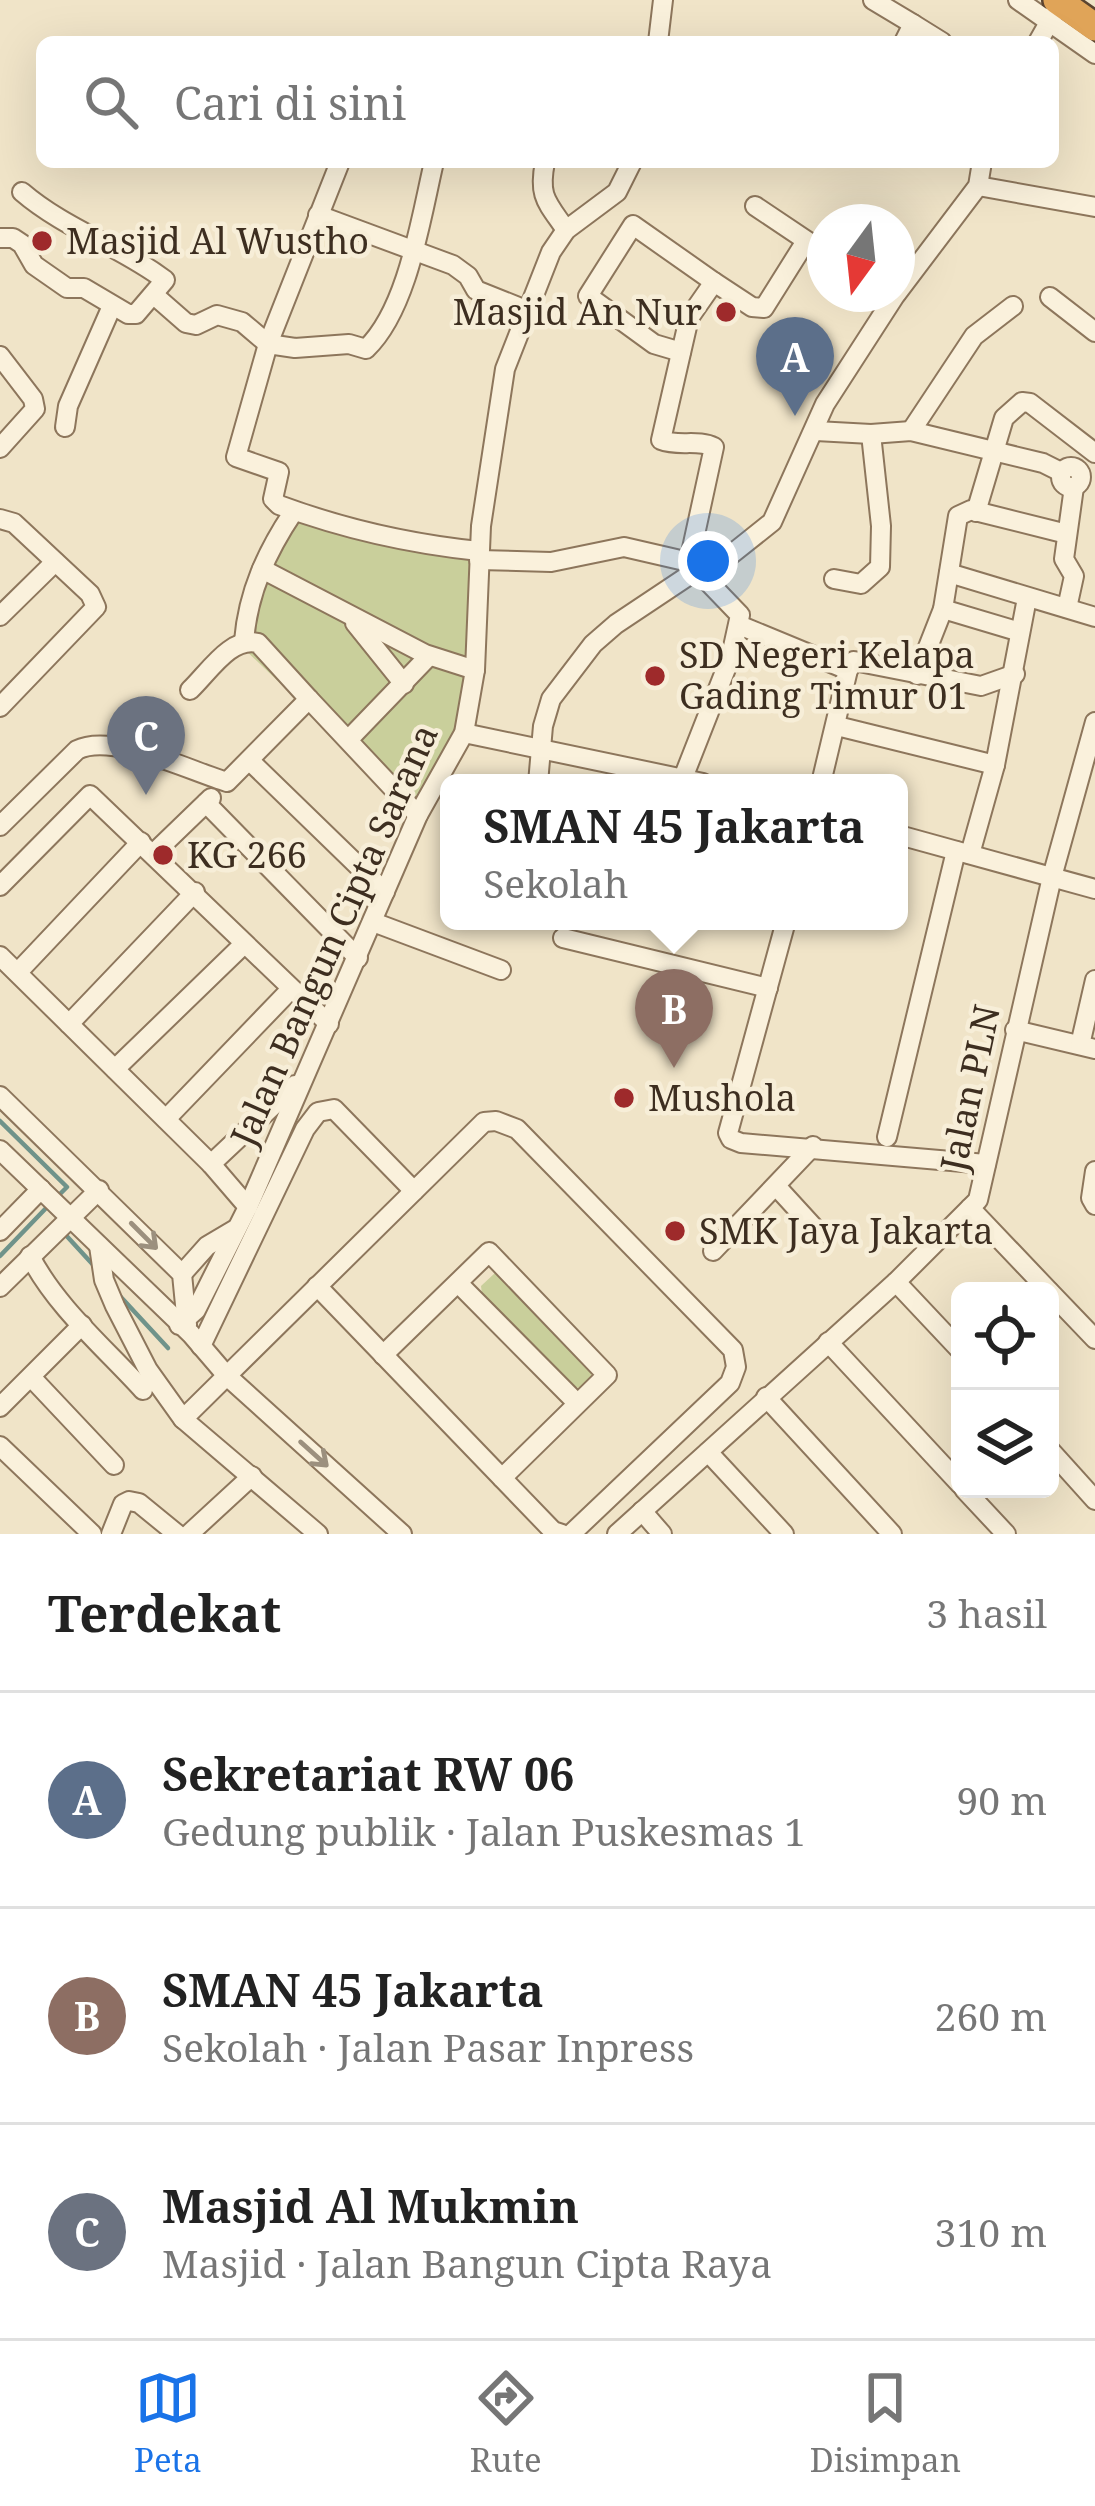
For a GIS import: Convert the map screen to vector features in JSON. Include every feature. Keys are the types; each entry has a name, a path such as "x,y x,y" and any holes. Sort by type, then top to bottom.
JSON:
{"highway":[{"path":"1056,8 1095,27"}],"street":[{"path":"659,36 663,0"},
{"path":"872,0 909,33"},
{"path":"1018,0 1056,8 1095,54"},
{"path":"1041,36 1056,8"},
{"path":"338,168 268,344 236,457 278,472 273,500 294,511 405,542 479,556 551,562 624,548 692,567 740,615 695,774"},
{"path":"154,295 186,322 196,325 217,315 242,322 268,344 295,348 349,344 366,349 396,297 414,250 433,168"},
{"path":"544,168 545,202 566,230"},
{"name":"Jalan Bangun Cipta Sarana","path":"441,774 464,733 475,670 479,556 505,369 550,252 566,230 607,203 630,168"},
{"path":"915,269 978,186 981,168"},
{"path":"978,186 1095,207"},
{"path":"0,238 22,244 34,265 67,288 84,288 136,314 165,280 49,215 22,192"},
{"path":"607,203 714,282 752,307 764,308 806,241 755,206"},
{"path":"318,215 453,265 476,290 526,310"},
{"path":"633,224 588,296 653,344 680,352"},
{"path":"692,567 714,447 661,440 689,318 714,282"},
{"path":"1050,297 1095,332"},
{"path":"65,427 68,406 112,306"},
{"path":"911,431 974,336 1013,306"},
{"path":"539,774 551,699 593,644 692,567 728,557 772,522 825,404 884,312"},
{"path":"0,448 35,410 33,400 2,363"},
{"path":"976,512 1004,418 1022,402 1095,453 1071,476 1064,559 1074,576 1067,608"},
{"path":"816,431 911,431 1043,463 1071,476"},
{"path":"834,579 861,584 880,567 881,526 871,434"},
{"path":"190,690 244,641 250,601 270,547 294,511"},
{"path":"917,675 943,609 958,516 963,511 1067,535"},
{"path":"0,519 14,523 95,599 96,607 0,707"},
{"path":"0,616 56,562"},
{"path":"262,569 429,656 475,670"},
{"path":"950,573 1095,617"},
{"path":"887,1137 963,852 995,765 1027,598"},
{"path":"943,609 1020,632"},
{"path":"347,613 404,684"},
{"path":"739,625 848,670"},
{"path":"244,641 258,643 418,815"},
{"path":"350,740 429,656"},
{"path":"824,774 854,661 981,686 1015,674"},
{"path":"18,973 148,847 206,803 309,699"},
{"name":"Jalan PLN","path":"617,1534 896,1282 979,1200 1052,877 1095,722"},
{"path":"837,726 995,765"},
{"path":"464,733 664,774"},
{"path":"0,826 77,750 89,744 117,747 227,782"},
{"path":"250,761 386,892"},
{"name":"Jalan Bangun Cipta Sarana","path":"184,1324 196,1310 248,1208 418,815 440,776"},
{"path":"0,886 90,795 329,1024"},
{"path":"206,803 358,958"},
{"path":"908,837 1095,889"},
{"path":"69,1024 195,892"},
{"path":"373,922 501,970"},
{"path":"784,930 730,1139 986,1164"},
{"path":"563,938 768,988"},
{"path":"115,1069 244,944"},
{"path":"0,956 212,1164 248,1208"},
{"path":"1016,1030 1087,1047 1095,980"},
{"path":"166,1119 291,989"},
{"path":"212,1164 304,1076"},
{"path":"0,1096 182,1274 184,1324"},
{"path":"201,1346 305,1129 318,1112 334,1109 414,1191"},
{"path":"183,1419 484,1122 496,1121 518,1130 733,1350 736,1367 730,1383 571,1534"},
{"path":"713,1251 814,1146"},
{"path":"0,1150 44,1192 101,1264 184,1324 227,1376 402,1534"},
{"path":"1095,1171 1091,1198 1095,1205"},
{"path":"776,1186 819,1233"},
{"path":"0,1287 99,1190"},
{"path":"0,1231 44,1192"},
{"path":"970,1208 1041,1282"},
{"path":"182,1274 207,1246 234,1229"},
{"path":"383,1354 489,1252 607,1375 502,1478"},
{"path":"30,1256 82,1325 143,1390"},
{"path":"101,1264 148,1370 183,1419 318,1534"},
{"path":"458,1282 577,1403"},
{"path":"896,1282 951,1340"},
{"path":"317,1286 553,1531 562,1534"},
{"path":"1059,1301 1095,1340"},
{"path":"0,1408 82,1325"},
{"path":"829,1342 951,1475"},
{"path":"31,1377 114,1465"},
{"path":"766,1397 892,1534"},
{"path":"0,1446 92,1534"},
{"path":"708,1452 784,1534"},
{"path":"1059,1460 1095,1500"},
{"path":"189,1534 252,1476"},
{"path":"972,1498 1006,1534"},
{"path":"111,1534 123,1504 129,1501 139,1503 177,1534"},
{"path":"642,1511 662,1534"}],"green space":[{"path":"292,516 479,560 464,733 418,815 238,643"},
{"path":"495,1273 503,1275 593,1367 589,1384 572,1387 482,1294 481,1286"}],"waterway":[{"path":"0,1121 67,1187 57,1197"},
{"path":"0,1256 49,1205"},
{"path":"63,1232 96,1268"},
{"path":"119,1295 168,1348"}],"place":[{"name":"Masjid Al Wustho","path":"42,241"},
{"name":"Masjid An Nur","path":"726,312"},
{"name":"Sekretariat RW 06","path":"795,416"},
{"name":"SD Negeri Kelapa Gading Timur 01","path":"655,676"},
{"name":"Masjid Al Mukmin","path":"146,795"},
{"name":"KG 266","path":"163,855"},
{"name":"SMAN 45 Jakarta","path":"674,1068"},
{"name":"Mushola","path":"624,1098"},
{"name":"SMK Jaya Jakarta","path":"675,1231"}]}
